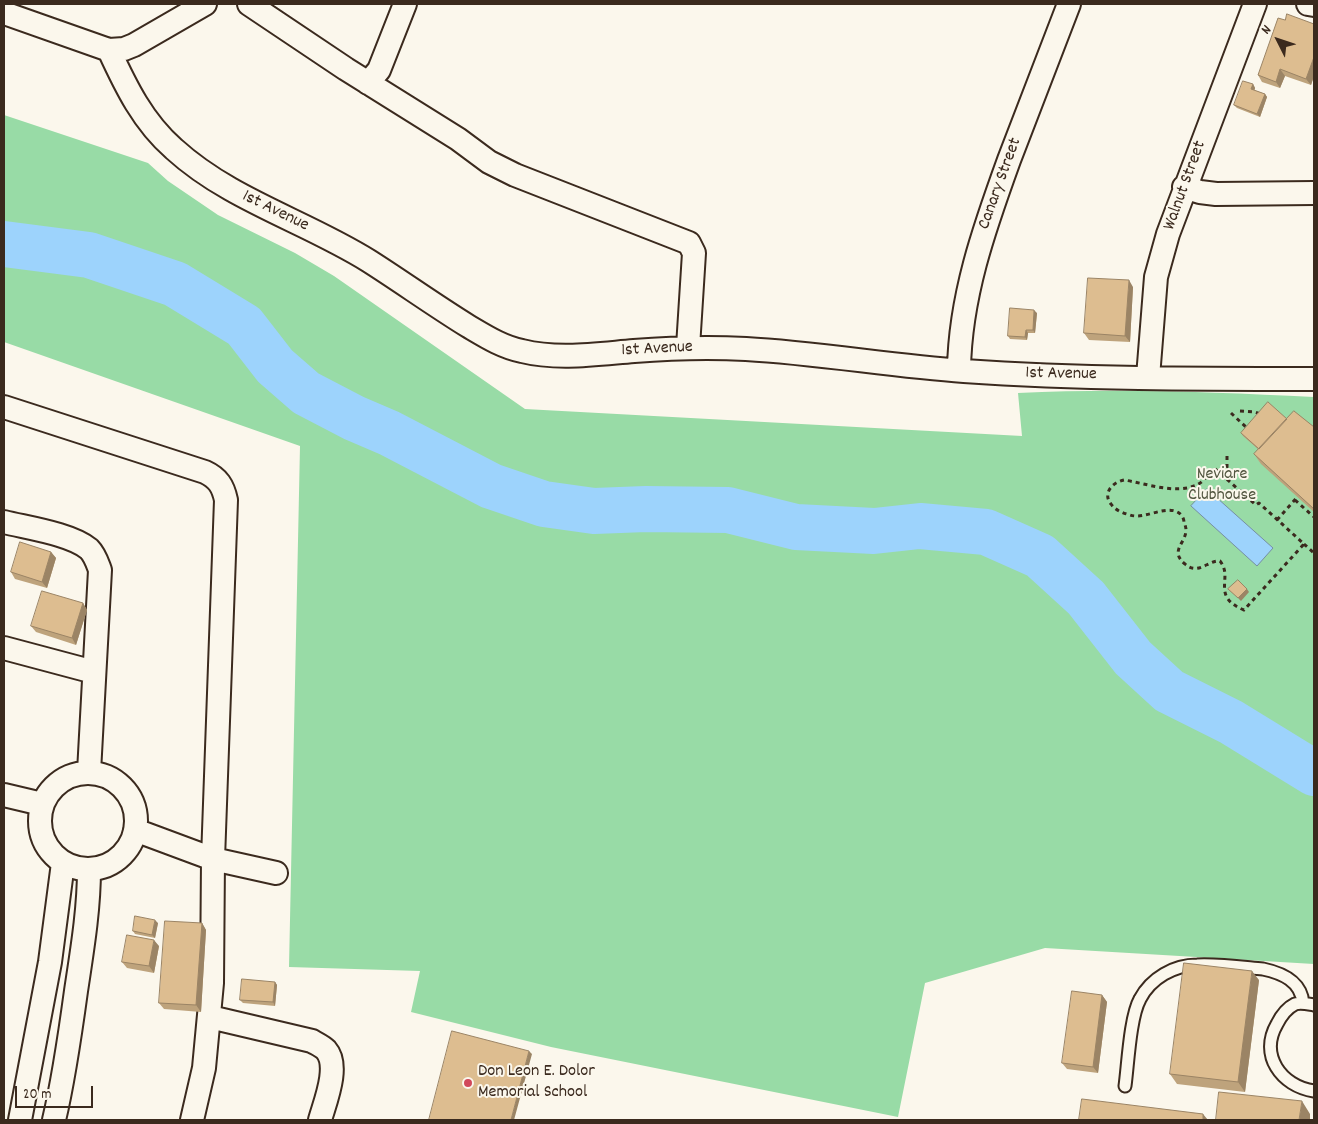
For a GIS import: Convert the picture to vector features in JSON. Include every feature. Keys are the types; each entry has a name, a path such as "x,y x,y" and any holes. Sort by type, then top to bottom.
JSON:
{"street":[{"path":"4,13 109,50 124,49 134,45 205,4"},
{"path":"249,4 346,70 458,139 489,162 515,176 689,243 694,253 688,347"},
{"path":"368,82 378,70 405,4"},
{"name":"Canary Street","path":"959,370 959,348 969,282 986,223 1069,4"},
{"name":"Walnut Street","path":"1148,377 1156,277 1168,234 1184,187 1255,4"},
{"path":"1308,4 1314,5"},
{"name":"1st Avenue","path":"109,50 130,95 152,127 174,150 208,175 245,198 344,246 368,260 439,309 490,339 519,351 544,355 571,356 688,347 757,350 959,370 1034,375 1314,379"},
{"path":"1184,187 1216,194 1314,193"},
{"path":"4,407 205,472 214,476 224,490 226,500 213,859 212,983 204,1068 192,1120"},
{"path":"4,522 72,539 88,549 97,560 100,570 89,772"},
{"path":"4,648 94,672"},
{"path":"89,772 103,774 116,780 126,790 133,802 136,816 135,830 131,842 124,853 102,867 89,869 76,868 63,863 52,855 42,838 39,818 47,793 55,784 65,777 89,772"},
{"path":"4,795 42,804"},
{"path":"135,830 213,859 276,873"},
{"path":"20,1120 50,962 63,863"},
{"path":"54,1120 63,1081 82,954 89,894 89,869"},
{"path":"210,1016 312,1041 326,1050 330,1056 332,1073 320,1120"}],"lane":[{"path":"1125,1086 1134,1020 1140,999 1155,980 1174,969 1197,964 1273,971 1300,988 1309,1004"},
{"path":"1309,1004 1296,1004 1280,1017 1271,1036 1270,1048 1271,1059 1276,1068 1291,1083 1314,1092"}],"path":[{"path":"1240,411 1256,412 1266,419"},
{"path":"1231,413 1253,433"},
{"path":"1221,474 1227,467 1227,453"},
{"path":"1304,544 1244,610 1238,608 1224,592 1223,586 1226,575 1224,566 1220,561 1214,561 1200,569 1186,565 1181,559 1178,553 1179,544 1186,531 1184,518 1180,513 1174,510 1134,516 1118,511 1110,504 1107,497 1108,491 1120,481 1135,482 1158,488 1193,487 1200,483 1214,468 1256,506 1259,503 1314,553"},
{"path":"1278,520 1303,491"},
{"path":"1295,500 1314,517"}],"green space":[{"name":"Neviare Clubhouse","path":"4,115 148,163 168,181 218,215 295,253 334,276 525,409 1022,436 1018,393 1166,391 1314,397 1314,964 1045,948 925,983 898,1117 551,1047 411,1012 420,971 289,967 300,446 4,342"}],"water":[{"path":"1207,489 1273,548 1257,566 1191,506"}],"building":[{"path":"1287,14 1314,24 1314,57 1306,79 1280,69 1276,82 1258,75 1278,18 1285,20"},
{"path":"1243,81 1253,84 1251,89 1265,94 1257,114 1234,105"},
{"path":"1088,278 1129,280 1125,336 1084,333"},
{"path":"1010,308 1034,310 1033,330 1026,330 1025,337 1008,336"},
{"path":"1268,402 1287,419 1259,449 1241,433"},
{"path":"1294,411 1314,427 1314,509 1254,454"},
{"path":"20,542 51,552 42,582 11,572"},
{"path":"1238,580 1247,589 1238,598 1228,589"},
{"path":"42,591 83,603 72,638 31,626"},
{"path":"135,916 155,920 152,935 133,931"},
{"path":"165,921 202,923 196,1005 159,1003"},
{"path":"127,935 154,940 149,966 122,962"},
{"path":"1184,963 1252,971 1238,1082 1170,1074"},
{"path":"242,979 275,982 273,1002 240,1000"},
{"path":"1072,991 1102,995 1093,1067 1062,1063"},
{"path":"452,1031 529,1051 511,1120 429,1120"},
{"path":"1219,1092 1302,1101 1299,1120 1216,1120"},
{"path":"1082,1099 1203,1114 1203,1120 1079,1120"}],"waterway":[{"path":"4,244 89,255 175,284 244,326 275,366 306,393 354,418 389,433 491,486 544,504 594,511 646,509 728,510 796,527 874,531 920,526 986,532 1040,556 1086,598 1133,658 1169,691 1231,722 1314,773"}],"place":[{"name":"Don Leon E. Dolor Memorial School","path":"468,1083"}]}
